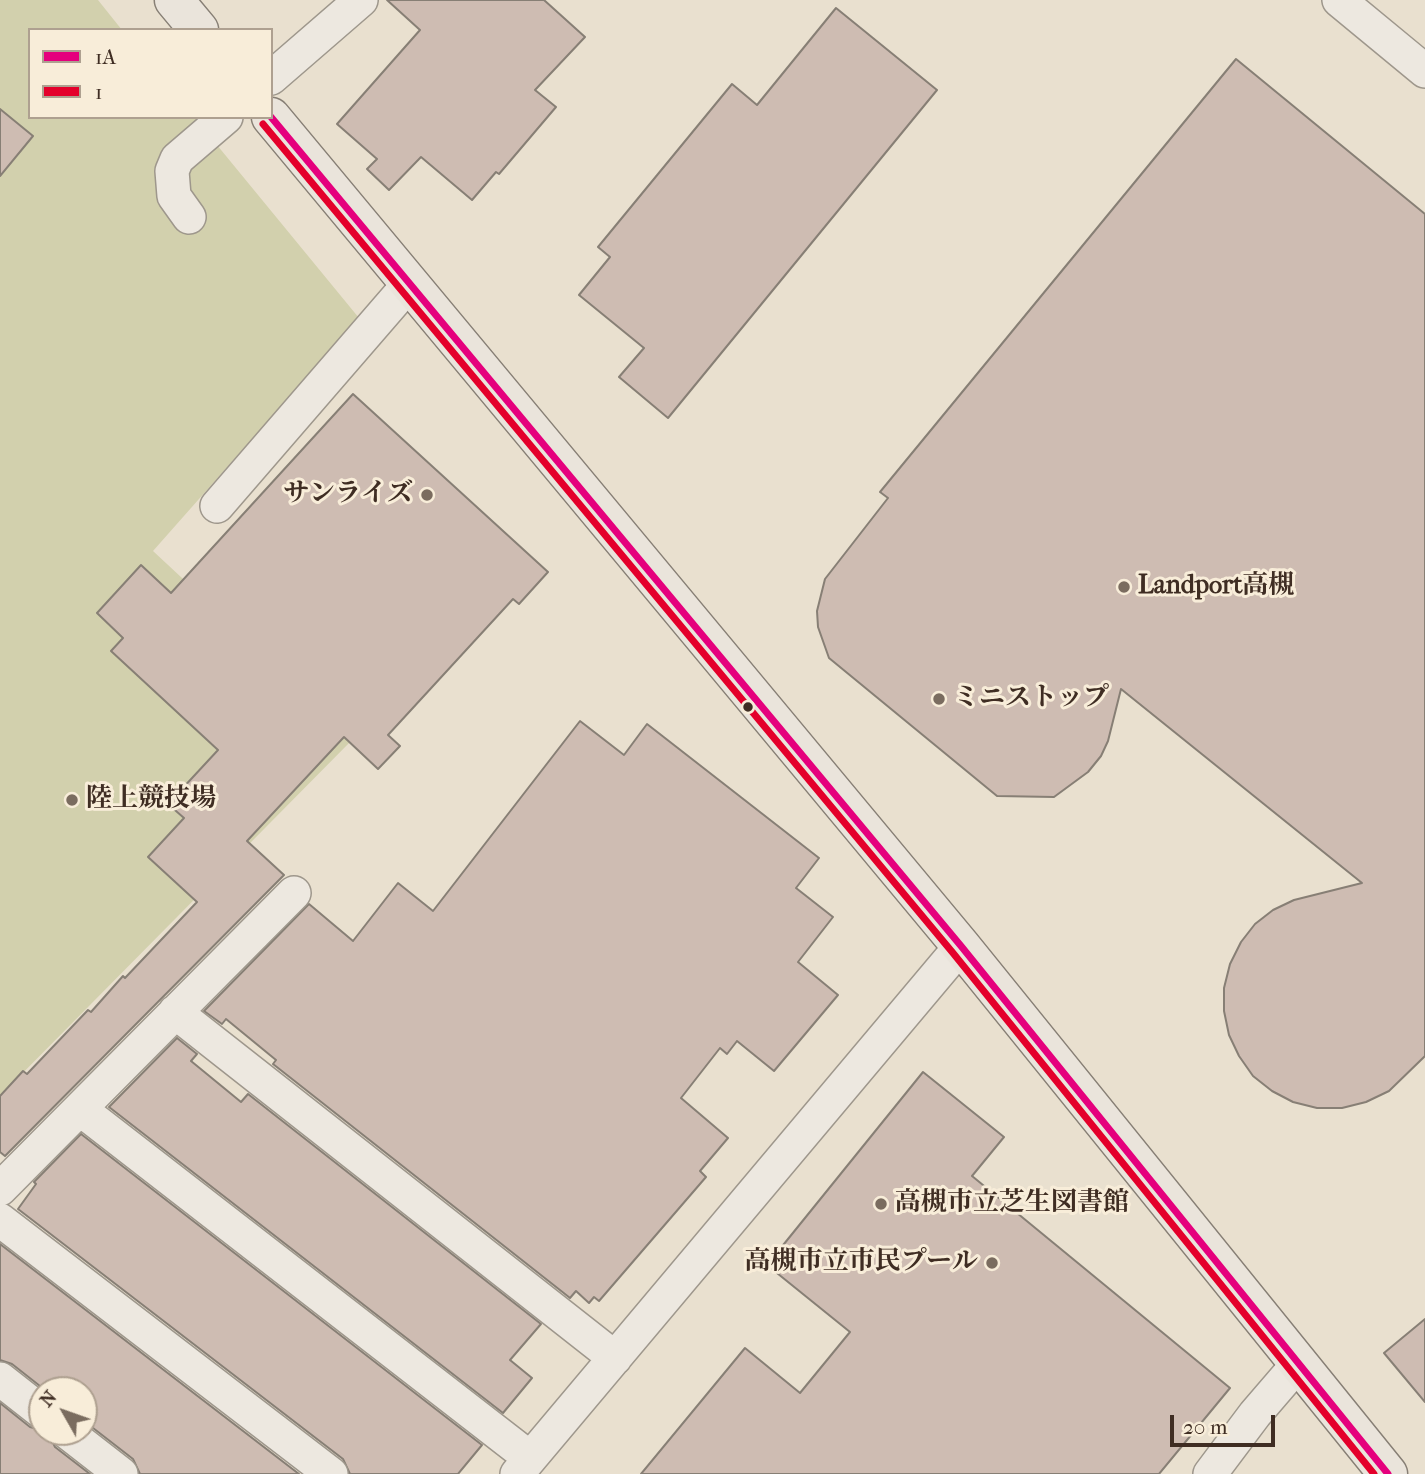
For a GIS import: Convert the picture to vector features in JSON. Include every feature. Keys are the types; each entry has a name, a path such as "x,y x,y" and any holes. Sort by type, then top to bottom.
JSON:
{"main road":[{"path":"174,0 197,28"},
{"path":"273,119 961,946 1388,1474"}],"street":[{"path":"273,76 361,0"},
{"path":"1339,0 1425,71"},
{"path":"189,217 174,196 172,171 177,159 224,119"},
{"path":"217,506 410,284"},
{"path":"0,1189 294,893"},
{"path":"80,1108 524,1466 961,946"},
{"path":"175,1012 615,1358"},
{"path":"0,1220 331,1474"},
{"path":"1210,1474 1255,1414 1298,1364"},
{"path":"0,1379 28,1401"},
{"path":"85,1446 121,1474"}],"shaded area":[{"path":"0,0 98,0 120,28 28,28 28,119 196,119 359,318 153,551 354,738 0,1096"}],"building":[{"path":"387,0 544,0 585,37 535,90 556,107 499,174 496,172 472,200 421,157 389,190 367,169 377,159 337,124 420,30"},
{"path":"836,8 937,90 668,418 619,377 644,348 579,295 610,257 598,247 732,84 757,105"},
{"name":"Landport高槻","path":"1236,59 1425,214 1425,1056 1389,1091 1366,1102 1342,1108 1317,1108 1293,1102 1272,1091 1253,1076 1229,1035 1224,1011 1224,988 1230,964 1241,942 1255,924 1273,910 1294,900 1362,883 1121,689 1108,741 1101,756 1088,772 1054,797 997,796 829,658 818,627 817,611 825,579 888,498 880,492"},
{"path":"0,109 33,136 0,176"},
{"path":"353,394 548,572 519,604 513,599 388,735 400,746 378,769 344,737 247,841 284,875 5,1156 0,1152 0,1096 23,1071 27,1074 88,1010 91,1012 197,902 148,857 184,818 168,804 218,750 111,651 123,638 97,613 141,565 171,593"},
{"path":"580,721 624,755 647,724 819,858 796,888 833,917 798,962 838,995 774,1071 737,1041 727,1054 720,1048 681,1098 728,1138 700,1171 706,1177 599,1301 594,1297 589,1303 576,1291 570,1298 273,1064 276,1060 226,1019 222,1024 204,1011 309,904 353,941 398,883 433,911"},
{"path":"177,1038 197,1054 191,1061 241,1102 248,1094 541,1324 510,1360 532,1378 503,1413 109,1107"},
{"name":"高槻市立市民プール","path":"923,1072 1004,1137 972,1176 1230,1388 1159,1474 641,1474 745,1348 800,1393 850,1332 767,1265"},
{"path":"81,1134 482,1445 458,1474 350,1474 343,1459 18,1209 36,1184 34,1182"},
{"path":"0,1244 299,1474 140,1474 133,1459 98,1432 98,1376 28,1377 12,1364 0,1360"},
{"path":"1425,1319 1425,1402 1384,1353"},
{"path":"0,1403 28,1425 28,1446 55,1446 90,1474 0,1474"}],"transit line":[{"name":"1A","path":"273,119 961,946 1388,1474"},
{"name":"1","path":"263,124 953,953 1374,1474"}],"place":[{"name":"サンライズ","path":"427,495"},
{"name":"Landport高槻","path":"1124,587"},
{"name":"ミニストップ","path":"939,699"},
{"name":"陸上競技場","path":"72,800"},
{"name":"高槻市立芝生図書館","path":"881,1204"},
{"name":"高槻市立市民プール","path":"992,1263"}]}
